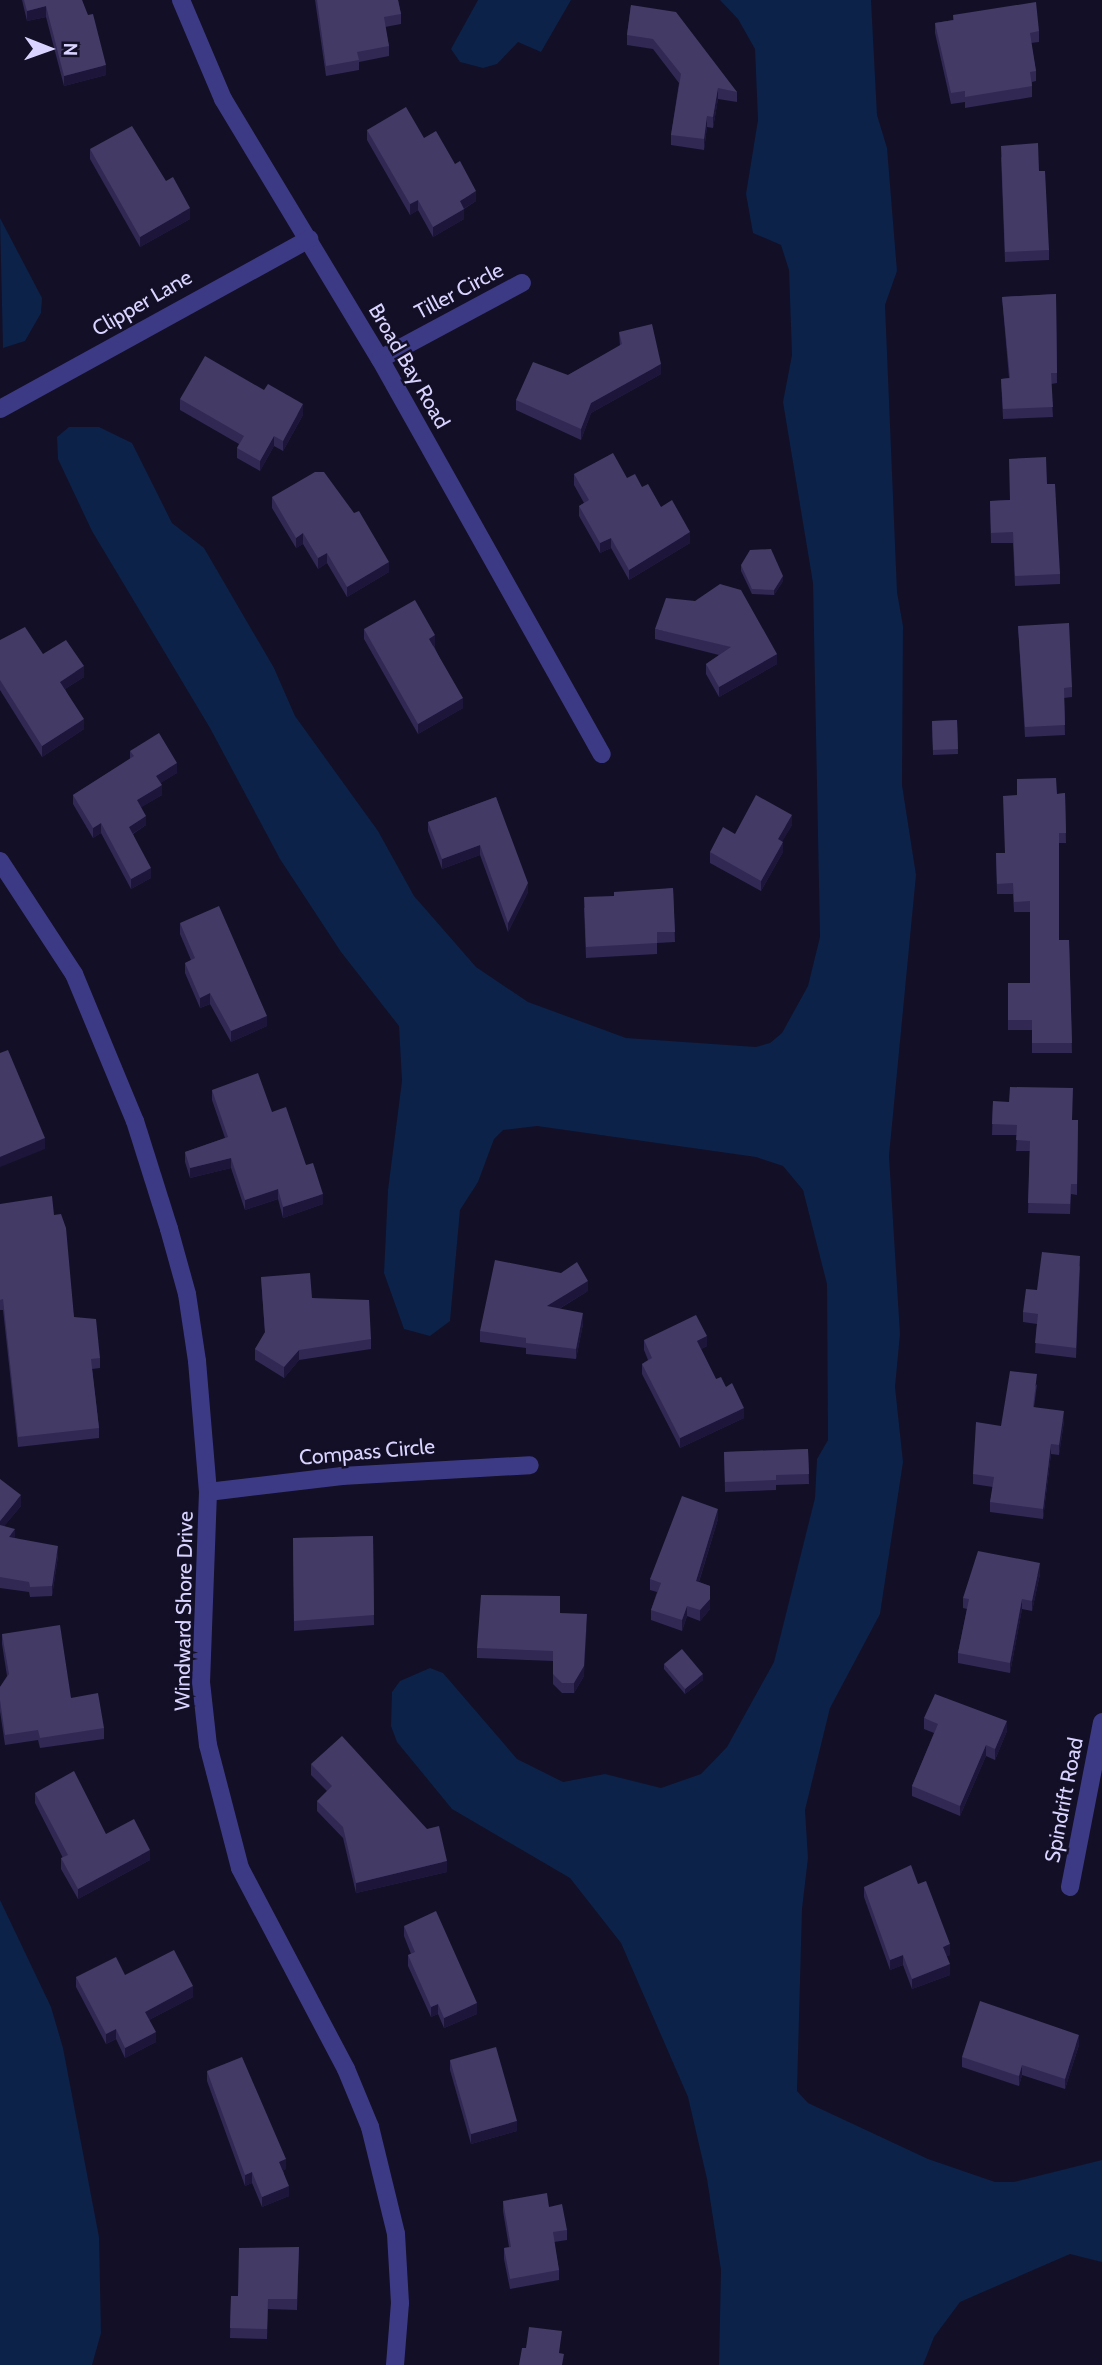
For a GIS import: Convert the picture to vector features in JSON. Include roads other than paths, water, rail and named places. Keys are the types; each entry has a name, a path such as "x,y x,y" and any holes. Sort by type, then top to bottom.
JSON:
{"street":[{"name":"Broad Bay Road","path":"181,0 223,99 380,359 602,754"},
{"name":"Clipper Lane","path":"0,409 309,239"},
{"name":"Tiller Circle","path":"380,359 522,283"},
{"name":"Windward Shore Drive","path":"0,861 74,974 135,1121 187,1294 208,1492 201,1682 221,1808 240,1868 346,2069 370,2127 396,2234 400,2303 395,2365"},
{"name":"Compass Circle","path":"208,1492 342,1476 530,1465"},
{"name":"Spindrift Road","path":"1070,1887 1102,1722"}],"water":[{"path":"478,0 571,0 541,52 518,42 497,64 483,68 460,62 451,49"},
{"path":"720,0 871,0 877,115 887,148 897,271 885,305 897,592 903,626 902,785 916,875 889,1156 900,1334 895,1387 903,1462 880,1614 830,1708 805,1810 808,1858 802,1909 797,2091 808,2103 928,2159 995,2182 1014,2182 1102,2160 1102,2262 1070,2254 960,2302 934,2337 923,2365 719,2365 721,2270 707,2179 688,2097 621,1943 570,1878 452,1809 397,1742 391,1726 392,1692 400,1681 430,1668 443,1673 517,1759 563,1782 605,1774 661,1788 701,1774 727,1747 774,1662 815,1498 817,1459 828,1440 827,1284 803,1190 783,1166 756,1157 537,1126 503,1130 494,1139 478,1182 460,1210 450,1321 430,1336 404,1329 384,1273 388,1190 402,1081 399,1026 341,952 280,859 210,728 92,531 58,459 57,437 69,427 99,427 132,443 172,523 204,548 274,668 295,716 378,831 414,896 476,967 528,1002 626,1038 756,1047 770,1043 782,1033 808,986 820,937 813,583 783,402 792,355 789,270 781,245 753,233 746,194 758,120 755,49 738,19"},
{"path":"0,218 42,298 41,313 25,341 3,348"},
{"path":"0,1900 51,2007 63,2048 99,2237 101,2333 92,2365 0,2365"}]}
